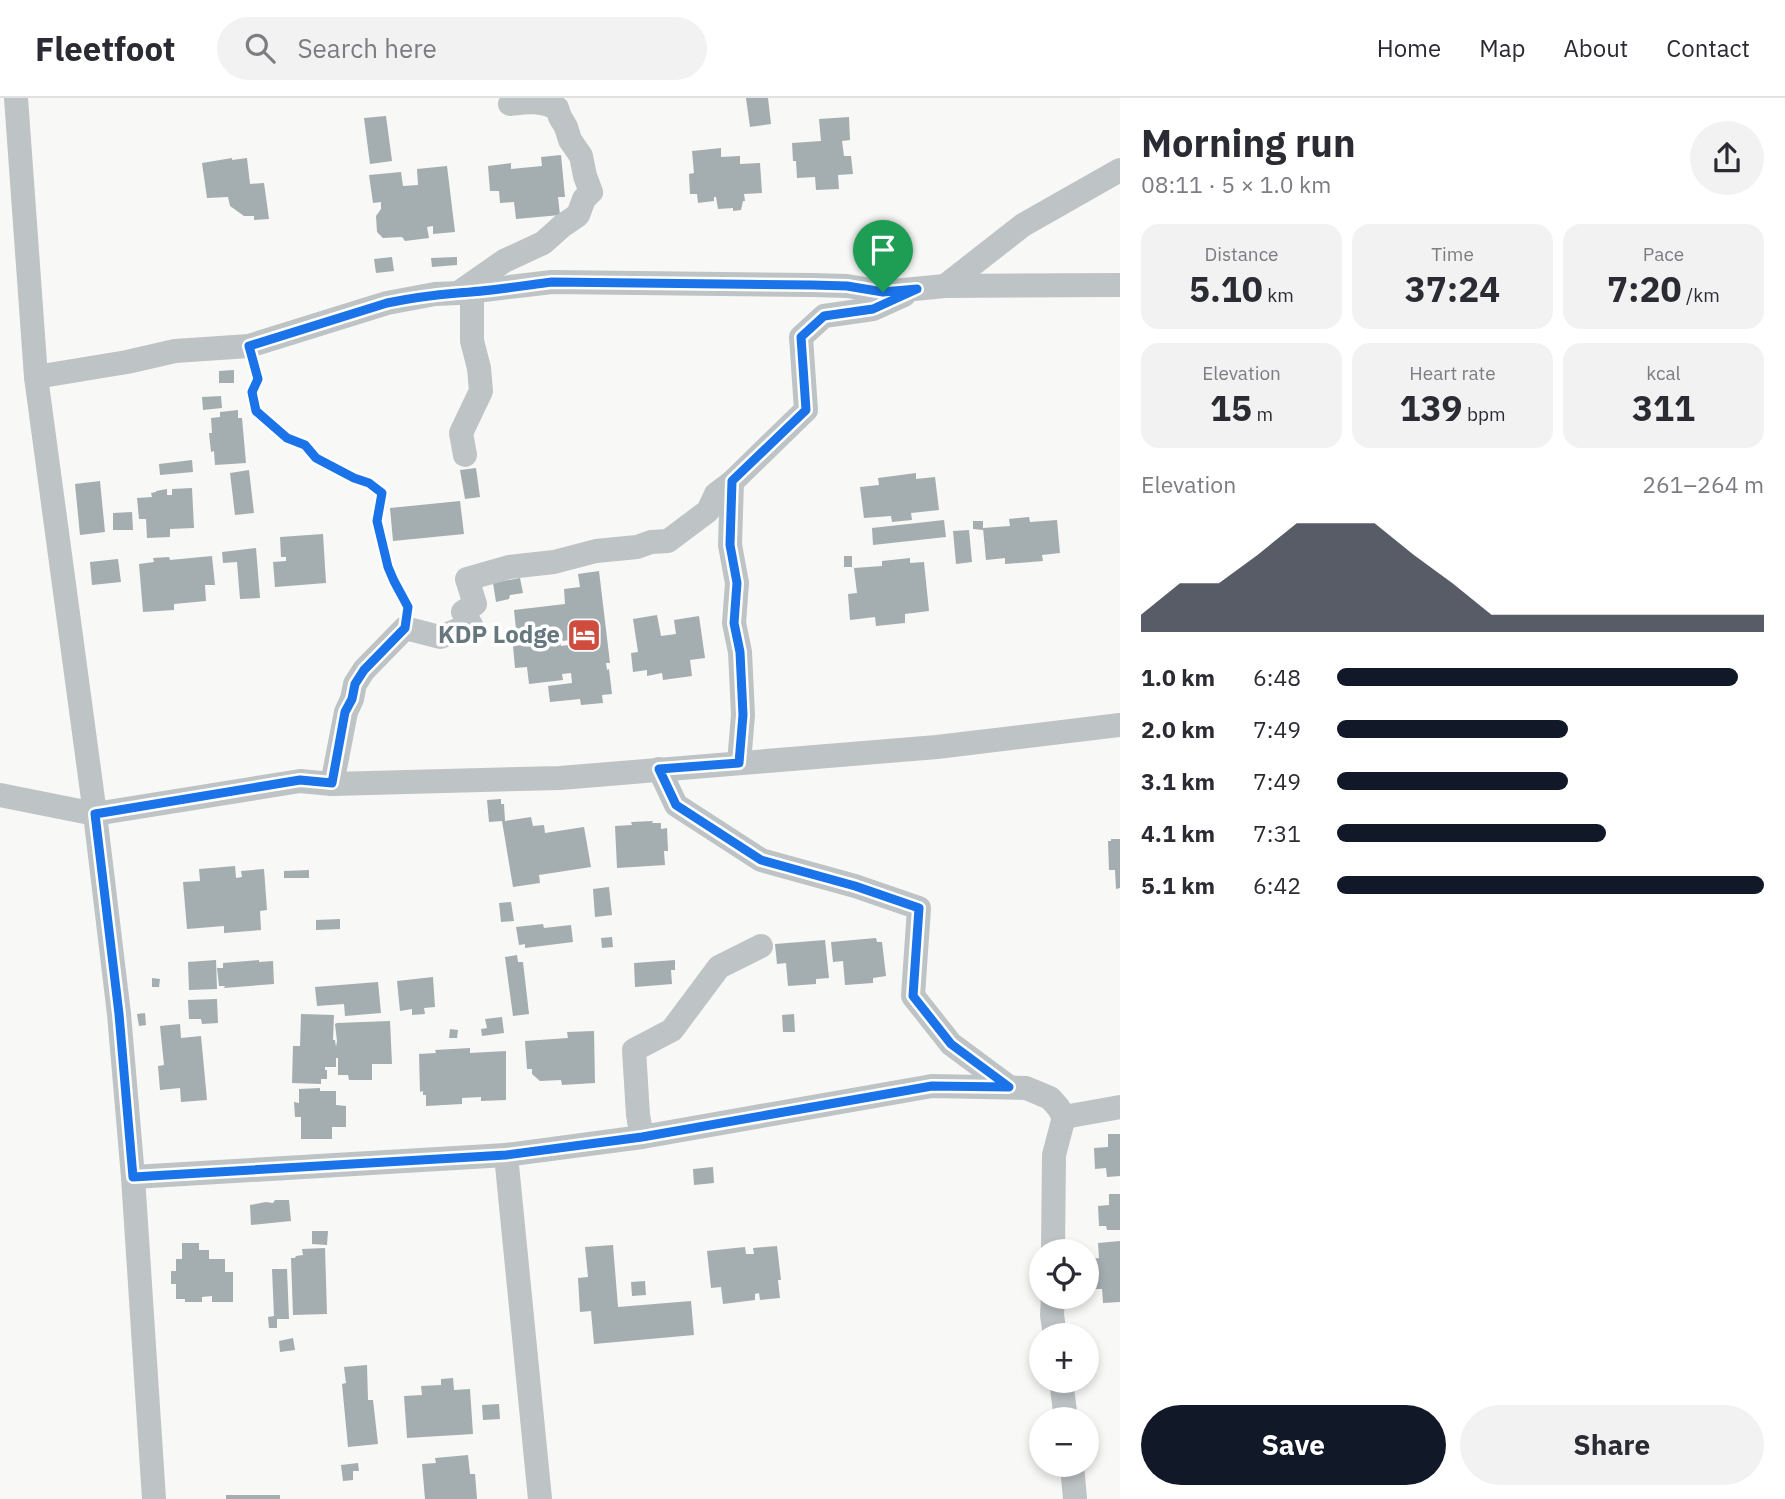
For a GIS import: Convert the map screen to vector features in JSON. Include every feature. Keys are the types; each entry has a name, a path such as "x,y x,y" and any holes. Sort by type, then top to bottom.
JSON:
{"street":[{"path":"16,98 36,377 119,1014 155,1499"},
{"path":"465,292 504,261 543,243 578,215 584,199 591,192 581,156 570,140 557,108 546,103 510,104"},
{"path":"945,286 1023,225 1120,170"},
{"path":"36,377 175,351 249,346 387,303 435,294 552,282 847,286 883,292 945,286 1120,285"},
{"path":"332,783 345,712 352,699 355,684 364,670 405,628 440,637 471,625 463,612 475,604 467,579 509,567 554,562 596,551 668,541 708,511 716,494 806,410 801,337 824,316 873,309 917,289"},
{"path":"465,292 481,391 461,433 465,455"},
{"path":"732,481 730,545 737,583 734,623 740,652 743,704 739,763"},
{"path":"0,795 95,814 300,780 332,783 560,778 937,747 1120,725"},
{"path":"659,769 676,805 761,860 855,886 919,908 913,996 951,1044 1009,1087"},
{"path":"642,1137 634,1050 672,1030 719,967 761,946"},
{"path":"133,1177 506,1155 642,1137 932,1086 1026,1088 1050,1098 1064,1117 1054,1155 1053,1239"},
{"path":"1064,1117 1120,1107"},
{"path":"506,1155 540,1499"},
{"path":"1073,1477 1075,1499"}],"path":[{"path":"249,346 258,379 252,392 256,411 287,438 305,445 316,458 369,483 382,493 377,521 388,567 408,607 405,628"}],"building":[{"path":"746,98 768,98 771,124 750,127"},
{"path":"386,116 392,161 370,164 364,118"},
{"path":"849,117 850,140 842,141 844,156 851,156 853,174 838,175 839,189 816,190 815,177 797,178 792,143 821,141 819,119"},
{"path":"721,148 721,157 740,156 740,164 760,163 762,193 744,194 745,201 741,210 718,209 716,197 714,201 698,203 697,194 690,194 689,174 694,173 692,151"},
{"path":"561,155 565,197 558,197 560,215 516,219 514,202 500,203 499,191 490,191 488,166 511,163 511,169 542,166 541,157"},
{"path":"247,158 250,184 264,183 269,219 254,220 254,216 244,216 230,206 228,197 207,198 202,163"},
{"path":"447,166 455,232 433,234 433,226 427,227 429,238 405,241 402,237 383,238 377,232 376,216 381,209 381,202 373,203 369,175 401,172 403,186 418,185 417,169"},
{"path":"392,257 394,271 376,273 374,259"},
{"path":"457,257 457,265 432,267 431,258"},
{"path":"234,370 234,383 219,383 219,371"},
{"path":"221,396 222,408 203,410 202,397"},
{"path":"238,410 238,418 242,418 246,463 215,465 209,433 212,433 211,418 220,417 220,412"},
{"path":"192,460 193,472 160,475 159,464"},
{"path":"476,468 480,497 465,499 460,470"},
{"path":"249,470 254,513 235,515 230,473"},
{"path":"916,473 916,479 935,477 939,510 911,513 912,520 892,522 891,516 864,518 860,487 879,485 878,478"},
{"path":"100,481 105,532 80,535 75,484"},
{"path":"192,488 194,528 170,529 170,537 147,538 146,519 139,519 137,498 152,497 151,493 167,489 167,495 172,495 172,489"},
{"path":"460,501 464,534 393,541 390,508"},
{"path":"132,512 133,530 113,530 113,513"},
{"path":"1029,517 1030,522 1057,520 1060,553 1042,555 1043,561 1005,564 1005,558 986,560 983,528 1010,526 1009,519"},
{"path":"944,520 946,537 873,545 872,528"},
{"path":"973,521 983,521 983,530 973,529"},
{"path":"969,530 972,562 956,564 953,531"},
{"path":"323,534 326,583 275,587 273,562 286,561 286,557 281,557 280,537"},
{"path":"256,548 260,598 240,599 237,562 223,563 222,552"},
{"path":"212,556 215,585 205,585 206,601 174,604 174,610 143,612 139,564 154,562 153,558 169,557 170,560"},
{"path":"844,556 852,556 852,567 844,567"},
{"path":"910,558 910,563 924,562 929,611 905,614 905,623 876,626 875,617 850,620 848,594 857,593 854,568 882,566 882,561"},
{"path":"118,559 121,582 92,585 90,562"},
{"path":"599,571 610,663 606,663 612,694 602,695 603,703 581,705 580,699 550,702 548,686 572,683 571,673 562,674 563,680 529,684 527,667 515,668 513,646 533,644 533,649 545,648 545,642 560,640 561,646 575,644 575,639 563,641 562,639 534,642 532,627 516,629 514,610 565,604 564,589 580,587 578,574"},
{"path":"520,578 523,593 510,595 509,599 496,602 493,583"},
{"path":"657,615 661,636 676,634 674,620 699,616 705,658 690,660 692,676 663,680 662,673 647,676 647,670 633,672 631,653 638,652 633,619"},
{"path":"501,799 505,821 531,817 533,826 544,825 545,833 584,827 591,867 539,875 540,883 513,887 502,821 489,822 487,800"},
{"path":"653,821 652,823 661,823 661,829 667,828 668,851 664,851 665,865 617,868 615,826"},
{"path":"1120,839 1120,888 1116,889 1115,870 1109,870 1108,841"},
{"path":"235,866 236,878 242,877 241,871 264,869 267,910 260,911 261,930 224,933 224,926 187,929 183,882 200,881 199,869"},
{"path":"309,870 309,878 284,878 284,871"},
{"path":"609,887 612,915 595,917 593,889"},
{"path":"511,902 514,921 501,922 499,903"},
{"path":"340,919 340,929 316,930 316,920"},
{"path":"543,924 544,928 571,925 573,942 525,948 525,944 519,945 516,927"},
{"path":"612,937 613,947 602,948 601,938"},
{"path":"876,938 877,942 882,942 886,976 873,978 873,983 845,985 843,961 833,962 831,942"},
{"path":"825,940 829,978 816,979 816,984 788,986 786,963 777,964 775,944"},
{"path":"517,955 518,962 523,962 529,1014 513,1016 505,957"},
{"path":"216,960 217,989 189,990 188,962"},
{"path":"675,960 675,970 671,970 672,984 635,987 634,963"},
{"path":"273,961 274,984 224,988 225,986 219,986 217,968 223,968 223,963"},
{"path":"433,977 435,1007 424,1008 425,1014 412,1015 412,1009 400,1011 397,981"},
{"path":"152,978 160,979 159,987 152,987"},
{"path":"378,982 381,1013 345,1016 344,1004 317,1006 315,987"},
{"path":"217,999 218,1023 202,1024 201,1019 189,1019 188,1000"},
{"path":"145,1013 146,1025 139,1026 137,1014"},
{"path":"301,1014 334,1015 333,1040 336,1047 337,1023 390,1021 392,1064 372,1064 372,1080 349,1080 348,1075 338,1075 336,1058 336,1067 325,1067 327,1079 321,1079 321,1084 292,1083 293,1046 300,1046"},
{"path":"794,1014 795,1032 783,1032 782,1015"},
{"path":"502,1017 504,1033 482,1036 481,1029 487,1028 485,1019"},
{"path":"180,1024 181,1038 201,1036 207,1100 181,1102 180,1088 160,1090 158,1066 164,1065 160,1026"},
{"path":"450,1029 458,1030 457,1038 449,1038"},
{"path":"594,1031 595,1083 562,1085 561,1080 540,1081 532,1074 532,1069 527,1069 525,1041 568,1038 567,1032"},
{"path":"470,1048 470,1053 506,1051 506,1100 481,1101 481,1097 462,1098 462,1104 426,1106 426,1095 423,1095 423,1091 420,1092 419,1054 436,1053 435,1050"},
{"path":"320,1088 320,1091 336,1091 336,1105 346,1106 346,1127 332,1127 332,1139 301,1139 301,1117 295,1117 294,1102 299,1103 299,1089"},
{"path":"1108,1134 1120,1134 1120,1176 1107,1177 1106,1168 1095,1169 1094,1148 1108,1147"},
{"path":"713,1167 714,1183 694,1185 693,1169"},
{"path":"1109,1194 1120,1194 1120,1230 1107,1230 1106,1226 1099,1226 1098,1206 1109,1205"},
{"path":"275,1200 289,1200 291,1221 251,1225 250,1205 273,1203"},
{"path":"312,1231 328,1231 327,1245 312,1244"},
{"path":"1120,1241 1120,1302 1103,1303 1102,1289 1099,1289 1099,1243"},
{"path":"182,1243 199,1243 199,1250 209,1250 209,1259 225,1259 225,1272 233,1272 233,1302 212,1302 212,1296 202,1297 202,1302 176,1299 176,1284 171,1284 171,1271 176,1271 176,1259 182,1259"},
{"path":"613,1245 618,1307 691,1301 694,1335 594,1344 591,1311 580,1312 578,1278 588,1277 585,1247"},
{"path":"777,1246 780,1298 760,1300 759,1293 755,1294 755,1300 723,1304 721,1287 711,1288 707,1251 745,1247 746,1254 754,1254 753,1248"},
{"path":"325,1248 327,1314 293,1315 291,1258 303,1255 302,1249"},
{"path":"272,1269 287,1269 289,1319 277,1319 277,1328 269,1328 268,1317 274,1316"},
{"path":"645,1281 646,1295 632,1296 631,1282"},
{"path":"293,1338 295,1350 280,1352 279,1341"},
{"path":"367,1365 368,1400 373,1400 378,1444 348,1447 342,1384 346,1383 344,1367"},
{"path":"453,1378 454,1390 470,1389 473,1434 407,1438 404,1396 422,1395 421,1386 441,1385 441,1379"},
{"path":"499,1404 500,1419 483,1420 482,1405"},
{"path":"468,1455 470,1474 475,1474 477,1499 425,1499 422,1464 436,1463 435,1458"},
{"path":"358,1463 359,1471 353,1471 353,1480 343,1481 341,1465"},
{"path":"226,1495 280,1495 280,1499 226,1499"}],"place":[{"name":"KDP Lodge","path":"584,635"}],"route":[{"path":"552,282 847,286 883,292 917,289 873,309 824,316 801,337 806,410 732,481 730,545 737,583 734,623 740,652 743,715 739,763 659,769 676,805 761,860 855,886 919,908 913,996 951,1044 1009,1087 932,1086 642,1137 506,1155 133,1177 119,1014 95,814 300,780 332,783 345,712 352,699 355,684 364,670 405,628 408,607 388,567 377,521 382,493 369,483 316,458 305,445 287,438 256,411 252,392 258,379 249,346 387,303 435,294 552,282"}]}
